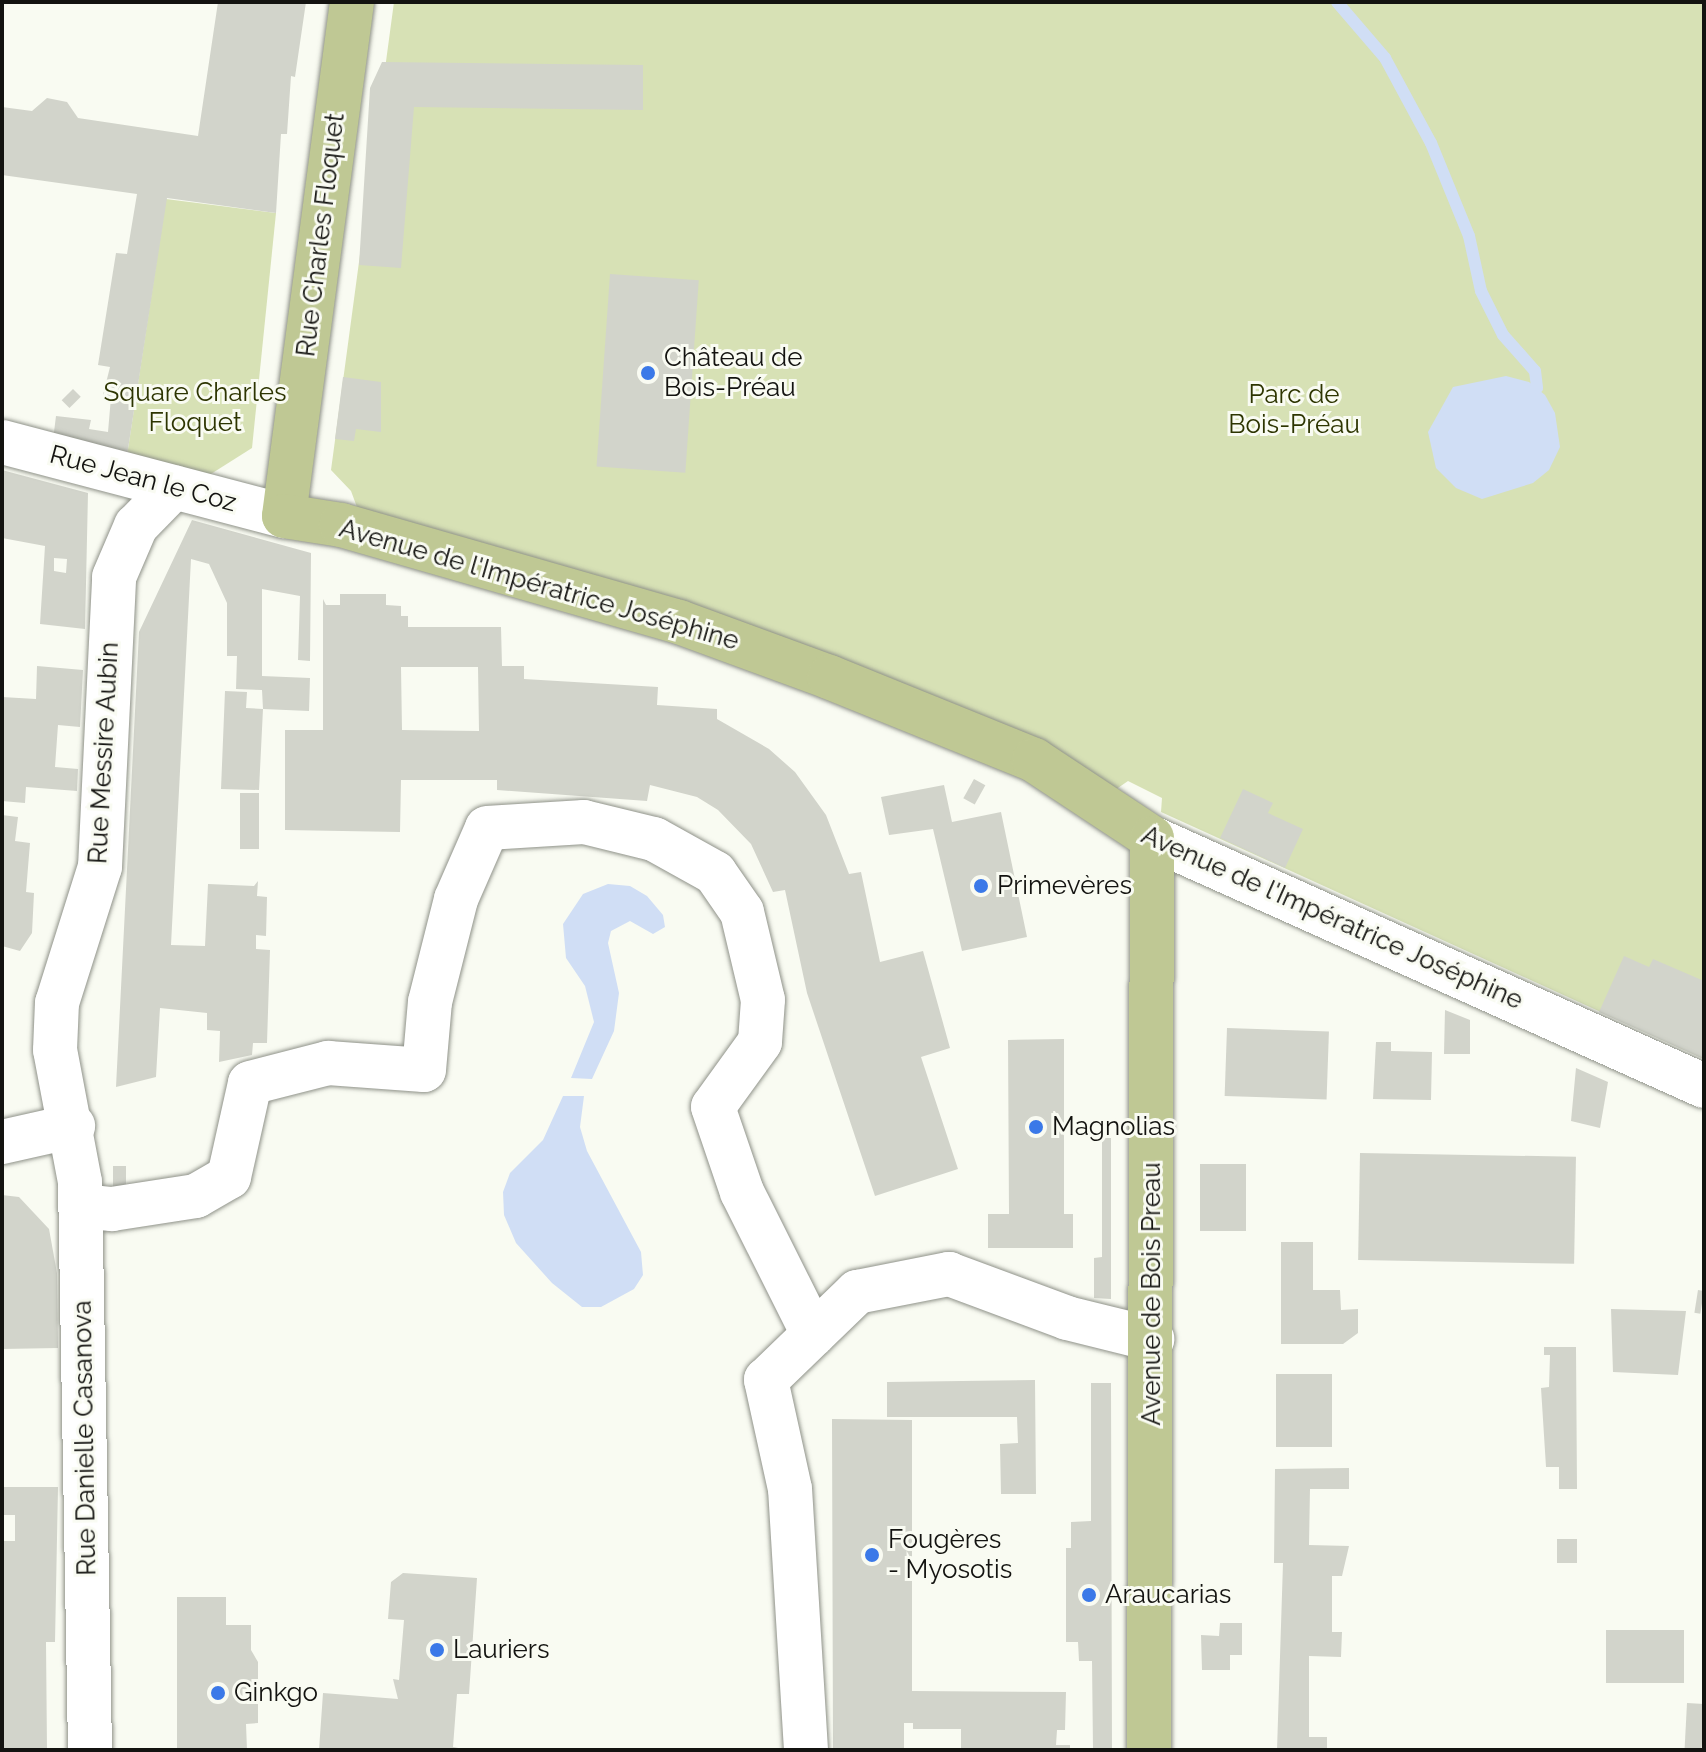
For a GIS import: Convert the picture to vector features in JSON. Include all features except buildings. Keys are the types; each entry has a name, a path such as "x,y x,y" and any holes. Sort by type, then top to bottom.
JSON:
{"main road":[{"name":"Rue Charles Floquet","path":"284,516 352,2"},
{"name":"Avenue de l'Impératrice Joséphine","path":"284,516 341,525 679,622 829,677 1034,760 1152,838"},
{"name":"Avenue de Bois Preau","path":"1149,1750 1152,838"}],"street":[{"name":"Rue Jean le Coz","path":"2,442 284,516"},
{"name":"Rue Messire Aubin","path":"73,1126 55,1050 57,1003 100,867 114,577 136,526 174,487"},
{"path":"81,1206 112,1209 196,1196 229,1177 250,1083 328,1063 424,1070 430,1002 456,899 487,828 584,822 654,839 715,873 742,912 763,1000 760,1042 713,1107 742,1192 813,1334"},
{"name":"Avenue de l'Impératrice Joséphine","path":"1152,838 1704,1086"},
{"path":"2,1142 73,1126"},
{"name":"Rue Danielle Casanova","path":"73,1126 81,1206 90,1750"},
{"path":"806,1750 790,1489 766,1380 857,1292 949,1274 1067,1318 1152,1339"}],"green space":[{"name":"Parc de Bois-Préau","path":"394,2 1704,2 1704,1059 1161,812 1162,798 1128,781 1115,790 361,518 351,491 331,470"},
{"name":"Square Charles Floquet","path":"166,199 276,213 252,448 203,479 126,462"}],"water":[{"path":"1506,376 1529,382 1545,395 1555,413 1560,447 1549,470 1533,483 1482,499 1456,488 1436,468 1428,432 1453,387"},
{"path":"608,884 630,886 647,896 663,915 665,927 653,934 630,921 611,931 608,943 619,993 614,1031 592,1079 571,1078 594,1022 585,986 566,958 563,924 583,894"},
{"path":"563,1096 584,1096 580,1127 587,1151 641,1252 643,1275 634,1289 601,1307 582,1307 552,1283 516,1243 504,1215 503,1192 510,1173 543,1140"}],"waterway":[{"path":"1337,2 1385,58 1431,143 1469,236 1481,291 1503,335 1535,371 1537,388"}],"place":[{"name":"Château de Bois-Préau","path":"648,373"},
{"name":"Primevères","path":"981,886"},
{"name":"Magnolias","path":"1036,1127"},
{"name":"Fougères - Myosotis","path":"872,1555"},
{"name":"Araucarias","path":"1089,1595"},
{"name":"Lauriers","path":"437,1650"},
{"name":"Ginkgo","path":"218,1693"}]}
